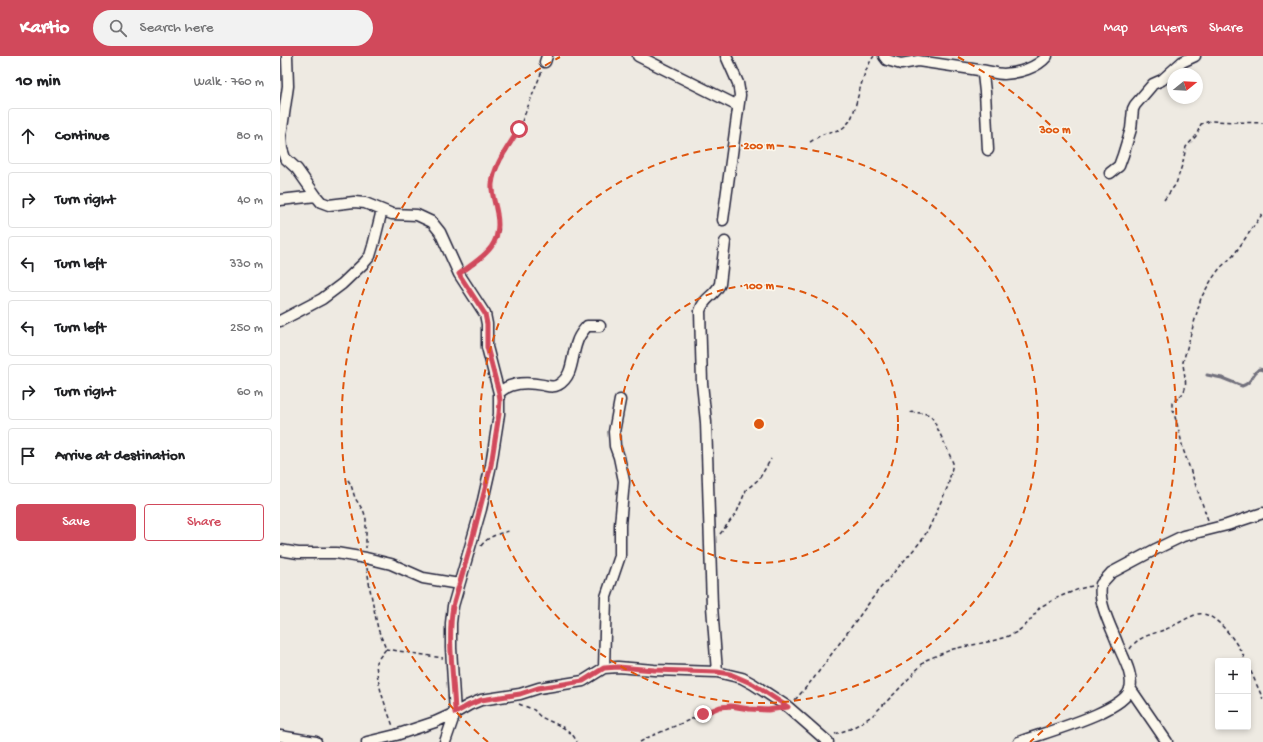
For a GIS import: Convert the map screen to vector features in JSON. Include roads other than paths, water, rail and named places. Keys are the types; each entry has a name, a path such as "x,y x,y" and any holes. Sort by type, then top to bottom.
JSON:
{"street":[{"path":"287,56 288,86 281,135 283,154 285,158 297,169 322,202 329,205 365,202 392,214 417,215 432,222 440,232 459,274 485,314 487,324 487,347 499,393 499,414 491,465 481,510 451,615 455,713 445,742"},
{"path":"638,56 738,106"},
{"path":"723,220 740,95 738,83 726,56"},
{"path":"884,56 887,60 901,64 918,61 986,70 1003,74 1031,68 1044,60 1047,56"},
{"path":"1110,173 1119,166 1131,129 1133,109 1135,105 1153,84 1162,80 1182,62 1195,56"},
{"path":"979,70 983,74 988,150"},
{"path":"280,200 316,196"},
{"path":"280,322 322,299 342,284 364,263 370,256 382,210"},
{"path":"717,672 712,606 706,422 702,383 700,311 702,304 717,290 720,284 725,242"},
{"path":"499,393 506,387 522,383 533,383 554,387 558,385 567,377 570,371 576,345 581,333 587,326 600,326"},
{"path":"604,668 606,597 620,556 621,513 624,481 615,446 614,432 620,400"},
{"path":"1019,742 1098,713 1118,703 1126,697 1130,688 1130,676 1104,609 1101,597 1101,584 1111,573 1183,536 1227,525 1263,513"},
{"path":"280,550 336,553 366,558 390,564 423,578 459,584"},
{"path":"367,742 393,738 435,722 481,700 503,697 538,688 583,681 604,668 618,667 730,674 748,681 788,707 826,740"},
{"path":"1130,688 1167,742"},
{"path":"280,736 316,742"}],"waterway":[{"path":"1207,375 1222,378 1242,386 1248,383 1259,369 1263,370"}]}
